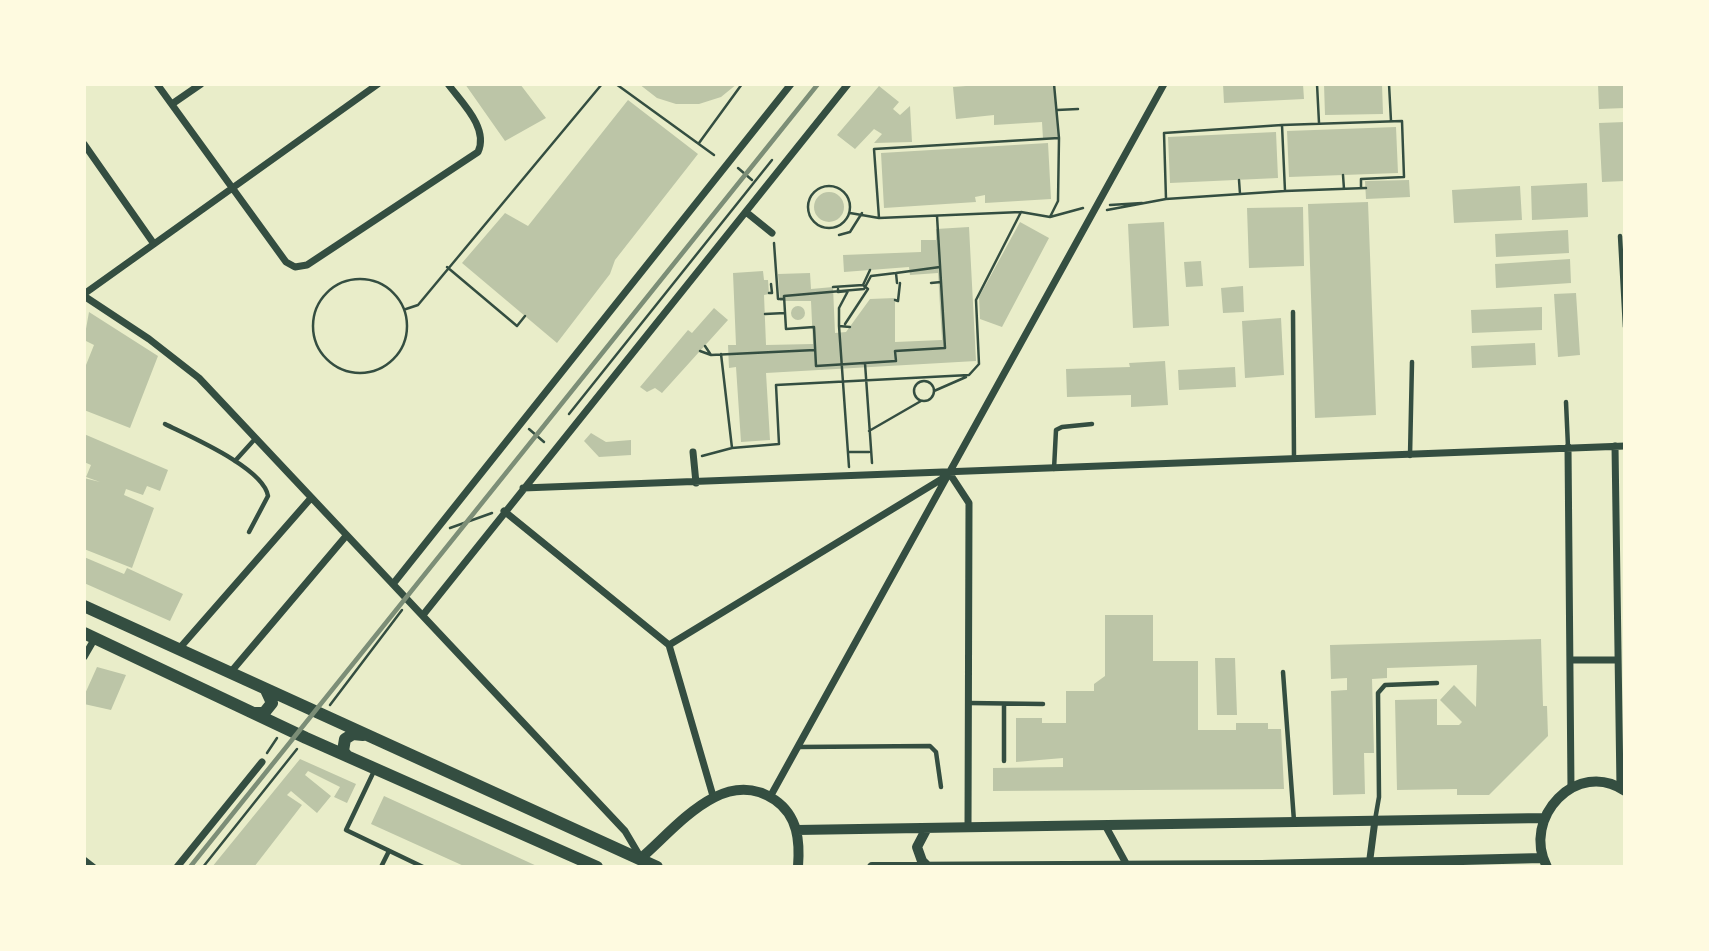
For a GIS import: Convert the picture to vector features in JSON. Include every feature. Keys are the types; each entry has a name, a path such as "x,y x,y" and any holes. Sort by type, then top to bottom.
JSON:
{"main road":[{"path":"84,606 364,735 642,858 656,867"},
{"path":"90,636 347,756 597,867"},
{"path":"255,713 264,713 272,703 266,690"},
{"path":"347,756 343,751 345,739 353,734 364,735"}],"street":[{"path":"157,84 286,262 295,267 307,265 478,152 483,141 481,131 448,84"},
{"path":"172,104 201,84"},
{"path":"377,84 84,295 183,363 625,831 642,858 713,796 741,788 757,789 783,806 797,830 798,867"},
{"path":"393,584 791,84"},
{"path":"423,615 848,84"},
{"path":"770,797 1164,84"},
{"path":"84,144 154,244"},
{"path":"746,212 772,233"},
{"path":"872,867 1545,862 1540,845 1544,818 1555,801 1571,789 1604,783 1623,790 1615,446"},
{"path":"523,488 1410,457 1625,446"},
{"path":"1569,447 1571,789"},
{"path":"693,454 696,483"},
{"path":"670,645 950,474"},
{"path":"950,474 969,503 968,827"},
{"path":"178,650 311,498"},
{"path":"504,511 670,645 713,796"},
{"path":"229,673 346,536"},
{"path":"84,657 90,636"},
{"path":"1570,660 1618,660"},
{"path":"177,867 262,762"},
{"path":"797,830 1544,818"},
{"path":"1369,864 1375,820"},
{"path":"1105,825 1127,866"},
{"path":"927,828 918,847 922,861 927,866"},
{"path":"84,860 93,867"}],"lane":[{"path":"1620,236 1625,327"},
{"path":"1293,312 1294,460"},
{"path":"1410,457 1412,362"},
{"path":"1566,402 1569,447"},
{"path":"165,424 235,461 268,492 249,532"},
{"path":"1054,470 1056,430 1062,426 1092,424"},
{"path":"235,461 254,440"},
{"path":"1283,672 1294,822"},
{"path":"1375,820 1379,797 1380,689 1385,685 1437,683"},
{"path":"968,704 1043,704"},
{"path":"1004,704 1004,761"},
{"path":"798,747 930,747 936,752 940,787"},
{"path":"375,768 360,794 346,830 423,867"},
{"path":"381,867 388,851"}],"path":[{"path":"405,309 418,305 602,84"},
{"path":"616,84 714,155"},
{"path":"699,143 742,84"},
{"path":"1050,217 1058,201 1059,138 1054,84"},
{"path":"1317,84 1319,124"},
{"path":"1389,84 1391,121"},
{"path":"1057,110 1078,109"},
{"path":"1166,199 1164,133 1402,121 1404,177 1362,179 1361,188"},
{"path":"1282,125 1285,191"},
{"path":"879,218 874,149 1059,138"},
{"path":"737,168 752,180"},
{"path":"1343,175 1344,189"},
{"path":"1239,180 1240,194"},
{"path":"834,186 845,193 849,213 841,225 827,228 810,216 808,202 815,191 834,186"},
{"path":"1093,213 1166,199 1366,188"},
{"path":"1129,203 1142,203"},
{"path":"849,213 862,213 879,218 1021,212 1050,217 1078,208"},
{"path":"869,430 921,401 930,399 934,391 969,375 979,364 976,300 1021,212"},
{"path":"839,235 850,232 862,213"},
{"path":"937,215 945,348 895,351 896,361 816,366 814,327 786,329 784,296 838,289 864,289 871,276 940,268"},
{"path":"774,243 778,299 784,299"},
{"path":"447,267 517,326 525,316"},
{"path":"839,326 848,326 870,270"},
{"path":"895,300 898,300 899,283 896,273"},
{"path":"354,278 385,284 397,295 405,309 408,325 403,347 388,365 374,371 351,372 330,362 320,351 314,336 315,313 326,293 339,283 354,278"},
{"path":"769,292 772,293 771,284 777,280"},
{"path":"931,283 941,282"},
{"path":"833,287 865,287"},
{"path":"838,289 838,292 848,291 839,308 839,326 850,478"},
{"path":"765,314 785,313"},
{"path":"705,346 711,355"},
{"path":"700,351 711,355 815,350"},
{"path":"721,354 732,448"},
{"path":"865,363 873,477"},
{"path":"767,391 776,387 969,375"},
{"path":"921,401 914,394 917,384 926,382 934,391"},
{"path":"767,384 776,387"},
{"path":"693,454 710,456 718,450 779,444 776,387"},
{"path":"528,429 544,442"},
{"path":"848,452 871,452"},
{"path":"431,536 491,512"},
{"path":"336,698 401,611"},
{"path":"262,762 284,727"},
{"path":"203,867 291,756"}],"building":[{"path":"465,84 520,84 546,118 505,141"},
{"path":"639,84 737,84 721,97 699,104 676,104 657,98"},
{"path":"1054,84 1059,138 1043,139 1042,122 994,125 994,115 956,119 953,87"},
{"path":"1223,84 1303,84 1304,99 1224,103"},
{"path":"1324,84 1382,84 1383,114 1325,115"},
{"path":"1598,84 1625,84 1625,108 1599,109"},
{"path":"879,86 899,102 893,109 900,115 910,106 912,142 874,143 882,134 874,129 855,149 837,135"},
{"path":"628,100 698,154 615,260 610,274 557,343 462,263 505,213 528,226"},
{"path":"1625,122 1625,181 1602,182 1599,123"},
{"path":"1396,127 1398,173 1289,177 1287,131"},
{"path":"1276,132 1278,178 1170,183 1168,137"},
{"path":"1048,143 1051,199 985,203 985,195 975,197 976,202 884,208 881,153"},
{"path":"1409,180 1410,197 1366,199 1365,181"},
{"path":"1587,183 1588,217 1532,220 1531,186"},
{"path":"1520,186 1522,220 1454,223 1452,190"},
{"path":"829,192 839,197 844,207 839,217 829,222 819,217 814,207 819,197"},
{"path":"1368,202 1376,415 1315,418 1308,204"},
{"path":"1303,207 1304,266 1249,268 1247,208"},
{"path":"1020,222 1049,238 1002,327 980,319 979,297"},
{"path":"1164,222 1169,326 1133,328 1128,224"},
{"path":"969,227 976,361 766,373 770,440 741,442 736,367 729,368 728,345 736,345 733,273 763,271 764,280 768,280 769,294 764,295 766,345 813,344 811,301 780,301 778,274 810,273 811,289 833,287 835,333 846,332 870,299 895,298 895,342 942,340 938,273 910,275 909,267 844,272 843,255 921,252 921,240 936,240 936,229"},
{"path":"1568,230 1569,253 1496,257 1495,234"},
{"path":"1570,259 1571,283 1496,288 1495,264"},
{"path":"1201,261 1203,286 1186,287 1184,262"},
{"path":"1243,286 1244,312 1223,313 1221,288"},
{"path":"1576,293 1580,355 1558,357 1554,294"},
{"path":"795,306 801,306 805,313 801,320 795,320 791,316 791,310"},
{"path":"1542,307 1542,330 1472,333 1471,310"},
{"path":"714,308 728,320 662,393 655,388 647,392 640,387 688,330 692,333"},
{"path":"89,312 158,356 130,428 84,410 84,370 94,345 84,340"},
{"path":"1281,318 1284,375 1245,378 1242,321"},
{"path":"1535,343 1536,365 1472,368 1471,346"},
{"path":"1165,361 1168,405 1131,407 1131,395 1067,397 1066,369 1130,367 1129,363"},
{"path":"1235,367 1236,387 1179,390 1178,370"},
{"path":"591,433 606,442 631,440 631,455 599,457 584,441"},
{"path":"84,434 168,470 160,491 147,486 143,495 126,489 124,495 154,508 132,568 84,549 84,478 100,482 86,477 91,465 84,462"},
{"path":"84,557 124,574 127,568 183,594 170,621 84,583"},
{"path":"1105,615 1153,615 1153,661 1198,661 1198,730 1236,730 1236,723 1268,723 1268,729 1281,729 1284,789 993,791 993,768 1063,767 1063,758 1016,762 1016,718 1042,718 1042,723 1066,723 1066,691 1094,691 1094,684 1105,676"},
{"path":"1541,639 1543,706 1547,706 1548,736 1489,795 1457,795 1457,789 1397,790 1395,700 1437,699 1437,725 1459,725 1462,722 1440,700 1454,685 1476,707 1477,665 1387,668 1387,678 1372,679 1374,753 1364,753 1365,794 1333,795 1331,691 1347,690 1347,678 1331,679 1330,645"},
{"path":"1215,658 1235,658 1237,715 1217,715"},
{"path":"97,667 126,675 111,710 84,704 84,696"},
{"path":"300,759 356,784 347,803 334,797 340,787 308,771 305,775 331,796 317,813 291,791 287,795 302,805 254,867 212,867"},
{"path":"384,796 539,867 466,867 371,824"}],"railway":[{"path":"190,867 818,84"}]}
